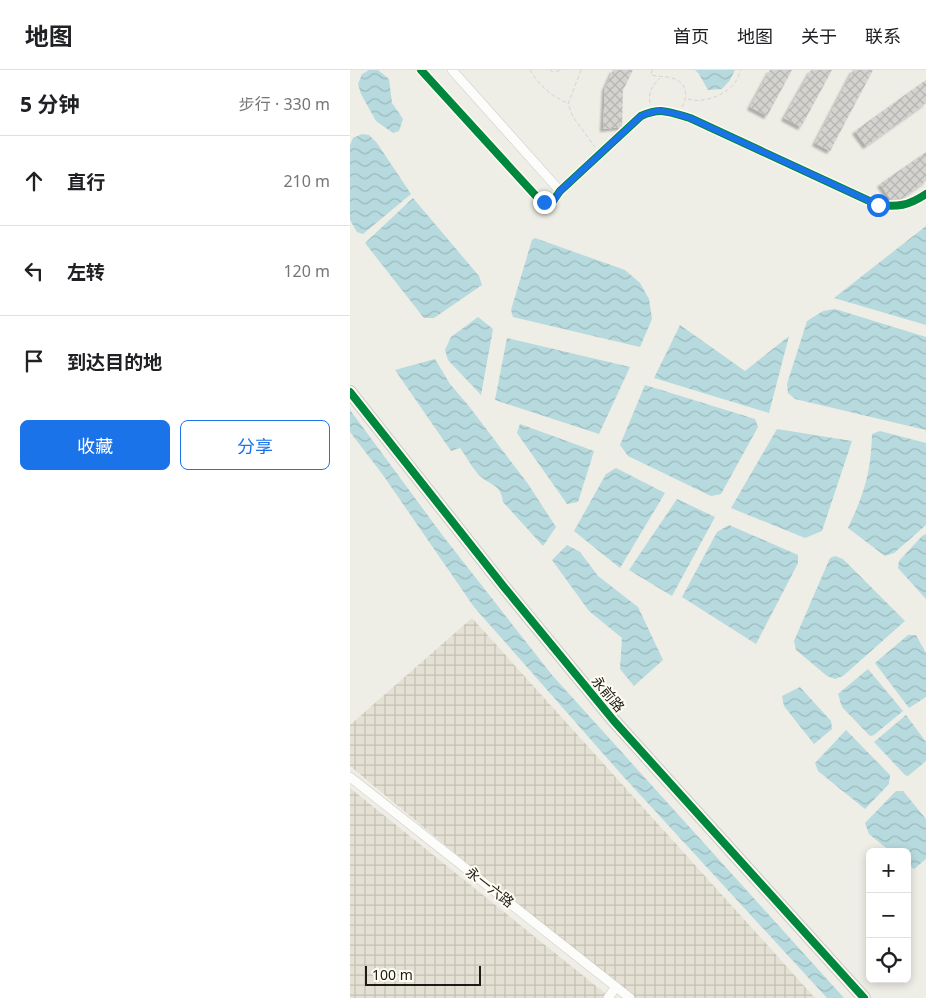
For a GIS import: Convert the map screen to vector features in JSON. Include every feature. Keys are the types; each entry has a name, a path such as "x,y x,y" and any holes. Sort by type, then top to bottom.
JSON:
{"street":[{"path":"421,70 536,196 544,202 554,201 560,191 641,116 653,111 666,111 690,118 878,205 898,206 916,201 926,194"},
{"path":"452,70 560,191"},
{"name":"永前路","path":"350,392 504,588 614,721 864,998"},
{"name":"永一六路","path":"350,777 630,998"},
{"path":"608,998 616,987"}],"path":[{"path":"530,70 546,90 568,104 573,117 600,156"},
{"path":"550,70 553,72 563,70"},
{"path":"568,104 581,70"},
{"path":"652,70 651,75 660,78 670,77 682,83 686,90 686,99 696,101 722,93 736,82 741,70"},
{"path":"653,111 649,95 652,86 660,78"}],"shaded area":[{"path":"472,618 815,998 632,998 616,987 350,766 350,725"},
{"path":"350,788 611,998 350,998"}],"water":[{"path":"369,70 378,70 389,79 392,103 403,119 399,131 393,133 376,121 361,94 358,84 362,74"},
{"path":"695,70 735,70 730,80 722,89 708,90"},
{"path":"362,134 369,135 377,143 411,194 363,234 357,232 350,220 350,145 353,138"},
{"path":"413,198 479,276 482,285 434,318 424,318 365,243"},
{"path":"926,226 926,325 834,298"},
{"path":"535,238 625,270 640,283 649,299 652,319 640,347 513,317 511,310 532,240"},
{"path":"835,309 926,337 926,430 795,399 788,393 787,384 807,321 823,311"},
{"path":"478,317 493,329 481,395 448,360 445,350 451,337"},
{"path":"680,325 745,371 789,336 769,413 654,378"},
{"path":"507,338 630,367 599,434 495,400"},
{"path":"435,359 450,384 528,484 556,527 543,546 503,502 500,491 478,474 460,448 451,451 395,370"},
{"path":"645,385 755,419 758,427 721,494 711,496 628,456 620,445"},
{"path":"350,410 443,536 552,675 844,998 827,998 622,775 474,607 383,475 350,432"},
{"path":"520,424 594,451 578,502 567,504 517,433"},
{"path":"777,429 852,441 822,531 805,538 731,508"},
{"path":"880,431 926,443 926,525 894,553 885,556 848,528 866,483 872,434"},
{"path":"616,468 665,493 620,568 574,531 606,474"},
{"path":"677,499 715,517 672,596 629,570"},
{"path":"729,525 798,555 798,563 756,644 682,597 717,532"},
{"path":"926,534 926,599 898,568 899,561"},
{"path":"567,545 580,552 598,576 638,607 663,660 634,686 620,669 622,638 589,611 552,560"},
{"path":"835,556 843,559 905,621 843,676 835,679 827,676 796,650 794,641 830,558"},
{"path":"908,635 916,635 926,653 926,697 909,708 875,663"},
{"path":"868,669 903,711 874,735 870,736 842,707 838,694"},
{"path":"800,687 831,721 832,729 814,744 784,706 782,696"},
{"path":"906,715 926,742 926,761 908,776 874,742"},
{"path":"846,730 890,775 889,784 865,809 818,771 815,763"},
{"path":"896,791 903,791 926,819 926,859 914,869 911,867 911,848 886,848 869,834 865,823"}],"building":[{"path":"613,70 633,70 623,90 622,127 603,129 605,88"},
{"path":"770,70 792,70 767,116 750,107"},
{"path":"811,70 832,70 801,127 784,118"},
{"path":"853,70 873,70 830,151 815,143"},
{"path":"926,80 926,103 866,146 855,131"},
{"path":"926,152 926,181 894,204 880,184"}],"cycle path":[{"path":"421,70 543,202 553,201 560,191 641,116 660,111 671,112 690,118 878,205 903,205 926,194"},
{"path":"350,392 504,587 614,721 864,998"}],"route":[{"path":"544,202 554,201 560,191 641,116 653,111 666,111 690,118 878,205"}]}
